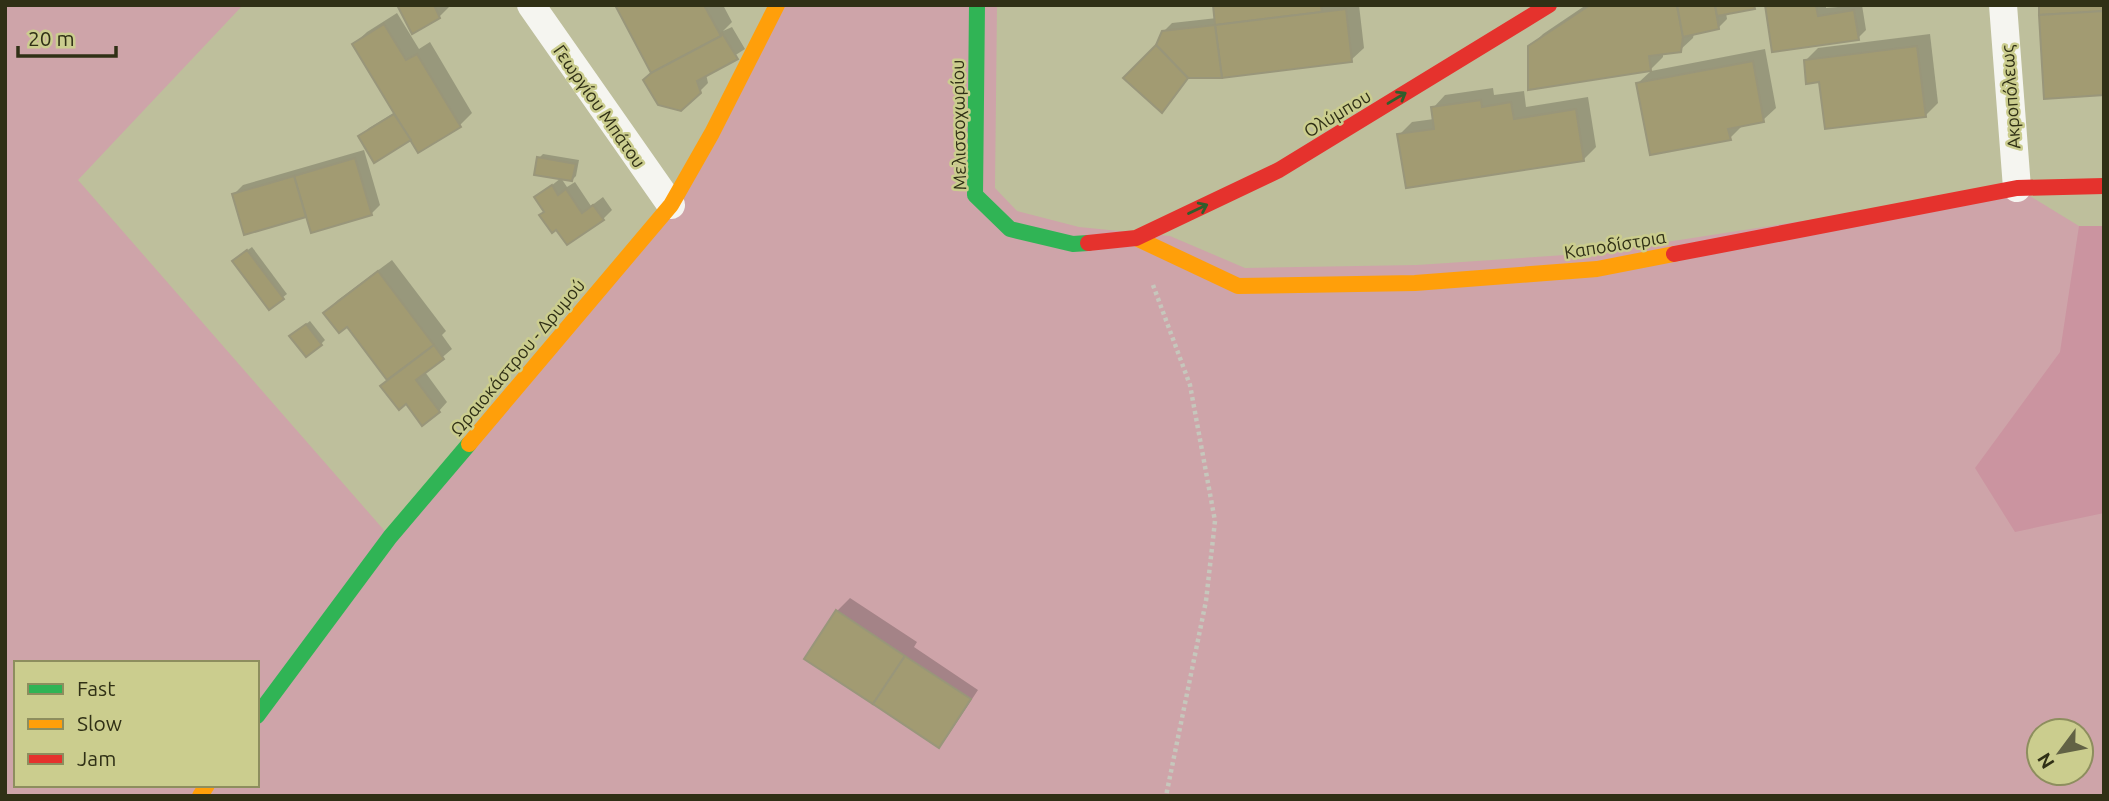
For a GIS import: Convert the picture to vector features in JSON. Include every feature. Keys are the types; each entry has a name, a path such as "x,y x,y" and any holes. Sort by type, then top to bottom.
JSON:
{"street":[{"name":"Γεωργίου Μπάτου","path":"531,5 671,205"},
{"name":"Ωραιοκάστρου - Δρυμού","path":"259,713 390,537 671,205 712,133 777,5"},
{"name":"Μελισσοχωρίου","path":"977,5 975,195 1010,229 1073,244 1136,238"},
{"name":"Ολύμπου","path":"1136,238 1279,170 1549,5"},
{"name":"Ακροπόλεως","path":"2003,5 2017,188"},
{"name":"Καποδίστρια","path":"1136,238 1238,286 1415,283 1597,269 2017,188 2104,186"}],"path":[{"path":"1136,238 1190,385 1215,521 1206,601 1166,796"}],"shaded area":[{"path":"5,5 243,5 78,180 390,537 671,205 777,5 997,5 995,188 1017,211 1079,227 1170,236 1245,268 1417,265 1595,253 2017,188 2079,226 2104,226 2104,796 5,796"},
{"path":"2079,226 2104,226 2104,513 2015,532 1975,468 2060,352"}],"building":[{"path":"397,5 434,5 440,18 412,34"},
{"path":"615,5 704,5 721,36 651,73"},
{"path":"1213,5 1321,5 1322,12 1215,25"},
{"path":"1590,5 1677,5 1683,37 1681,52 1649,56 1651,71 1528,90 1528,46"},
{"path":"1677,5 1715,5 1719,29 1683,37"},
{"path":"1715,5 1754,5 1755,9 1717,16"},
{"path":"1765,5 1816,5 1818,16 1854,10 1859,40 1772,52"},
{"path":"2039,5 2104,5 2104,11 2039,15"},
{"path":"1346,9 1352,62 1222,78 1215,25"},
{"path":"2104,11 2104,95 2044,99 2039,15"},
{"path":"384,24 406,60 417,54 461,127 418,153 352,44"},
{"path":"1215,25 1222,78 1188,78 1156,45 1162,31"},
{"path":"722,33 738,59 697,81 701,93 681,111 658,105 643,80"},
{"path":"1156,45 1188,78 1162,113 1123,78"},
{"path":"1917,46 1926,117 1825,129 1819,82 1806,84 1804,60"},
{"path":"1753,61 1764,122 1728,129 1731,140 1650,155 1636,83"},
{"path":"1481,100 1482,107 1511,102 1514,119 1576,109 1584,161 1406,188 1397,134 1434,129 1431,107"},
{"path":"394,114 411,140 374,163 358,136"},
{"path":"537,157 576,164 572,181 534,175"},
{"path":"355,158 372,215 311,233 294,176"},
{"path":"294,176 306,217 244,235 232,194"},
{"path":"552,185 558,195 566,189 582,213 593,205 604,220 567,245 556,230 552,233 539,215 544,212 534,197"},
{"path":"247,250 284,299 269,310 232,261"},
{"path":"378,271 434,345 387,380 347,327 339,333 323,313"},
{"path":"306,324 322,345 306,357 289,336"},
{"path":"434,345 444,359 416,380 440,412 422,426 406,404 399,410 380,386"},
{"path":"836,610 905,656 873,704 804,659"},
{"path":"905,656 971,699 939,748 873,704"}],"traffic: fast":[{"path":"977,5 975,195 1010,229 1073,244 1088,243"},
{"path":"259,713 390,537 469,444"}],"traffic: slow":[{"path":"469,444 671,205 712,133 777,5"},
{"path":"1136,238 1238,286 1415,283 1597,269 1674,254"},
{"path":"200,796 206,787"}],"traffic: jam":[{"path":"1088,243 1136,238 1279,170 1549,5"},
{"path":"1674,254 2017,188 2104,186"}]}
